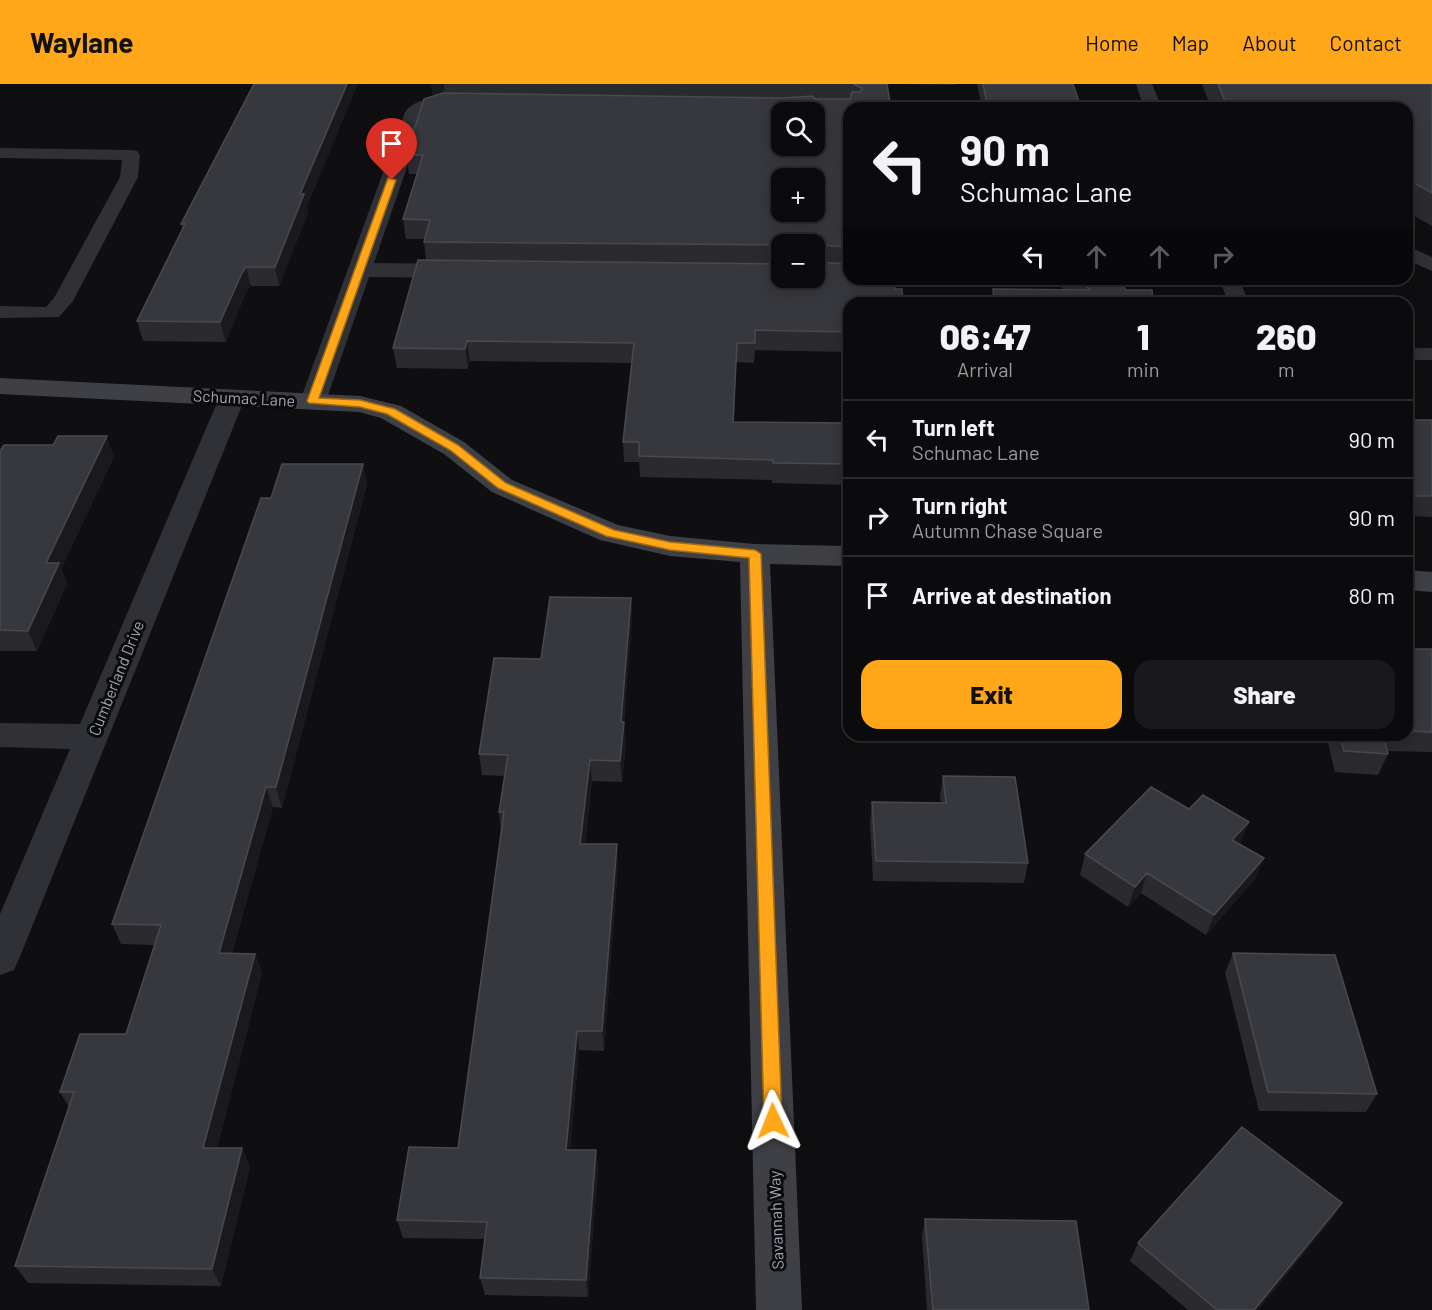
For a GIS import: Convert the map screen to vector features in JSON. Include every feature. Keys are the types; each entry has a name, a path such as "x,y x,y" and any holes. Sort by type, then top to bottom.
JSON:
{"street":[{"path":"313,401 416,112 423,107 444,103 480,104"},
{"path":"359,270 476,271"},
{"name":"Schumac Lane","path":"0,386 360,404 391,412 454,448 502,486 610,533 670,546 755,554 843,556"},
{"name":"Cumberland Drive","path":"0,959 232,398"},
{"name":"Savannah Way","path":"755,554 779,1310"},
{"path":"1413,580 1432,582"},
{"path":"0,735 92,737"}],"lane":[{"path":"1144,84 1151,102"},
{"path":"0,153 131,155 129,177 63,301 52,313 0,312"},
{"path":"1413,255 1432,265"},
{"path":"1413,354 1432,354"}],"building":[{"path":"254,84 347,84 300,194 304,194 275,267 246,267 220,322 137,321 185,224 181,224"},
{"path":"853,84 887,84 890,102 843,102 843,247 825,246 825,234 771,234 771,245 424,242 430,220 403,219 423,155 406,155 424,99 443,93 783,98 813,96 815,99 850,99 852,92 860,92 862,88"},
{"path":"983,84 1073,84 1079,102 987,102"},
{"path":"1218,84 1432,84 1432,193 1413,182 1413,102 1225,101"},
{"path":"418,260 771,264 771,288 825,288 825,263 843,264 843,285 895,285 895,289 902,289 903,297 843,297 843,332 755,330 755,343 737,343 733,422 843,423 843,464 639,456 639,442 623,442 634,343 467,341 465,349 393,348"},
{"path":"1085,285 1124,285 1125,290 1152,290 1153,297 994,297 993,289 1090,290"},
{"path":"1413,420 1432,420 1432,496 1413,496"},
{"path":"58,436 107,436 46,563 59,563 28,631 0,630 0,451 4,445 53,445"},
{"path":"282,464 363,464 276,787 266,787 219,953 255,954 203,1148 242,1148 212,1269 15,1266 74,1092 60,1092 80,1034 126,1034 161,925 112,924 261,498 271,498"},
{"path":"550,597 631,598 620,761 590,760 580,844 617,844 602,1031 577,1031 566,1150 596,1150 586,1280 480,1278 487,1222 397,1220 409,1147 458,1148 504,812 499,812 508,755 479,754 494,658 541,659"},
{"path":"1413,649 1432,649 1432,732 1413,731"},
{"path":"1342,741 1385,741 1388,754 1344,751"},
{"path":"943,776 1015,777 1028,863 876,861 872,802 946,803"},
{"path":"1151,787 1189,809 1203,795 1249,822 1232,840 1264,858 1214,915 1147,873 1135,887 1085,854"},
{"path":"1233,953 1335,955 1377,1094 1268,1092"},
{"path":"1242,1127 1342,1203 1254,1310 1217,1310 1138,1243"},
{"path":"925,1219 1076,1221 1089,1310 933,1310"}],"route":[{"path":"392,180 313,401 360,404 391,412 454,448 502,486 610,533 670,546 755,554 773,1121"}]}
